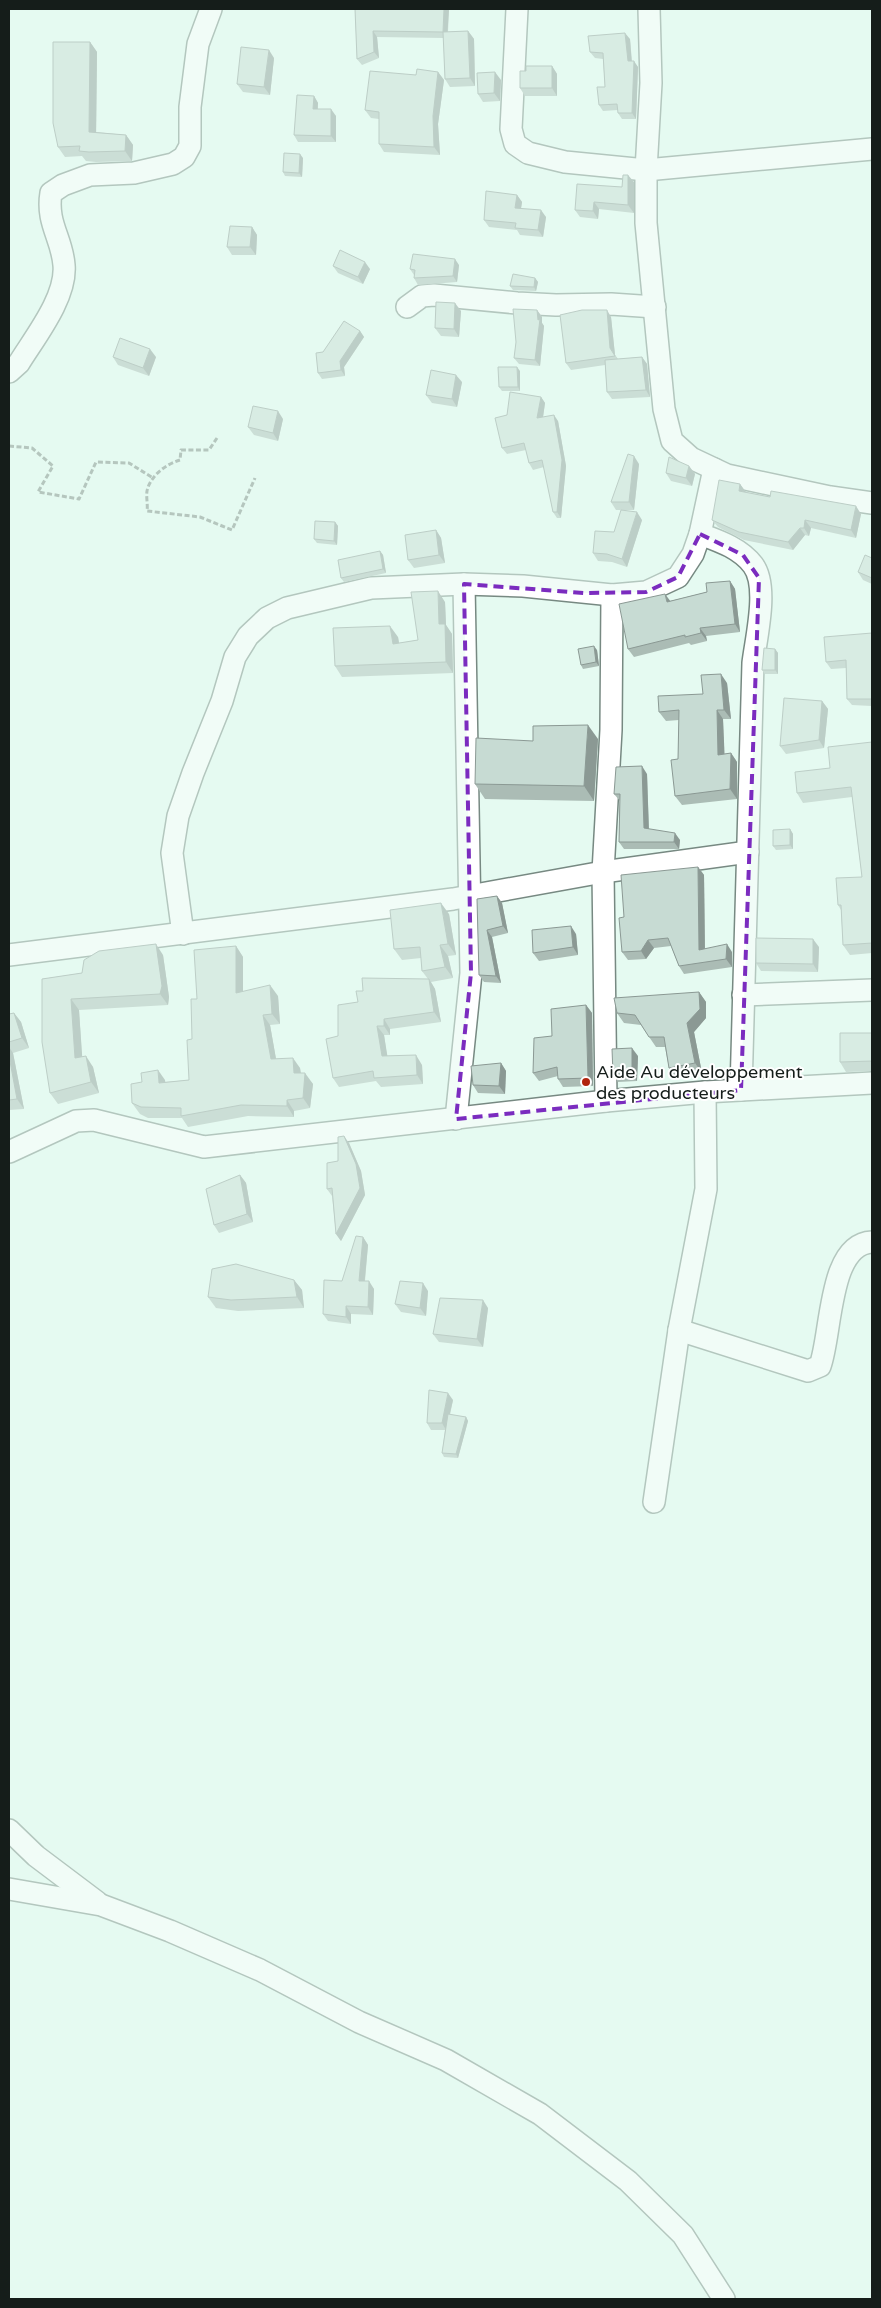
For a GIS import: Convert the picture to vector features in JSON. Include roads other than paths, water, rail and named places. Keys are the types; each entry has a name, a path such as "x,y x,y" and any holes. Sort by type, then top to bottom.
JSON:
{"street":[{"path":"9,372 19,363 61,290 64,265 50,216 51,193 63,185 90,175 134,173 173,164 184,157 190,146 190,107 198,44 211,9"},
{"path":"518,9 510,129 515,144 528,154 564,162 646,170 872,150"},
{"path":"649,9 650,83 646,170 646,223 664,409 672,441 691,458 727,475 794,490 872,503"},
{"path":"407,307 422,296 434,295 517,304 556,306 604,304 655,307"},
{"path":"183,934 172,853 178,816 222,701 235,657 248,636 266,618 287,608 370,588 464,584 532,586 612,595 646,592 678,577 693,554 700,534 714,469"},
{"path":"700,534 727,545 742,555 753,566 759,578 760,600 753,663 741,1090"},
{"path":"456,1119 471,973 464,584"},
{"path":"606,1101 603,872 611,730 612,595"},
{"path":"9,955 470,896 603,872 748,852"},
{"path":"743,995 872,990"},
{"path":"9,1152 76,1121 94,1120 204,1147 606,1101 705,1092 872,1083"},
{"path":"654,1502 679,1330 706,1189 705,1092"},
{"path":"679,1330 808,1372 820,1366 825,1350 836,1282 842,1264 850,1251 864,1243 872,1242"},
{"path":"9,1830 36,1856 101,1905"},
{"path":"9,1889 101,1905 170,1931 260,1970 359,2022 446,2060 540,2114 628,2182 683,2235 724,2299"}],"place":[{"name":"Aide Au développement des producteurs","path":"586,1082"}]}
